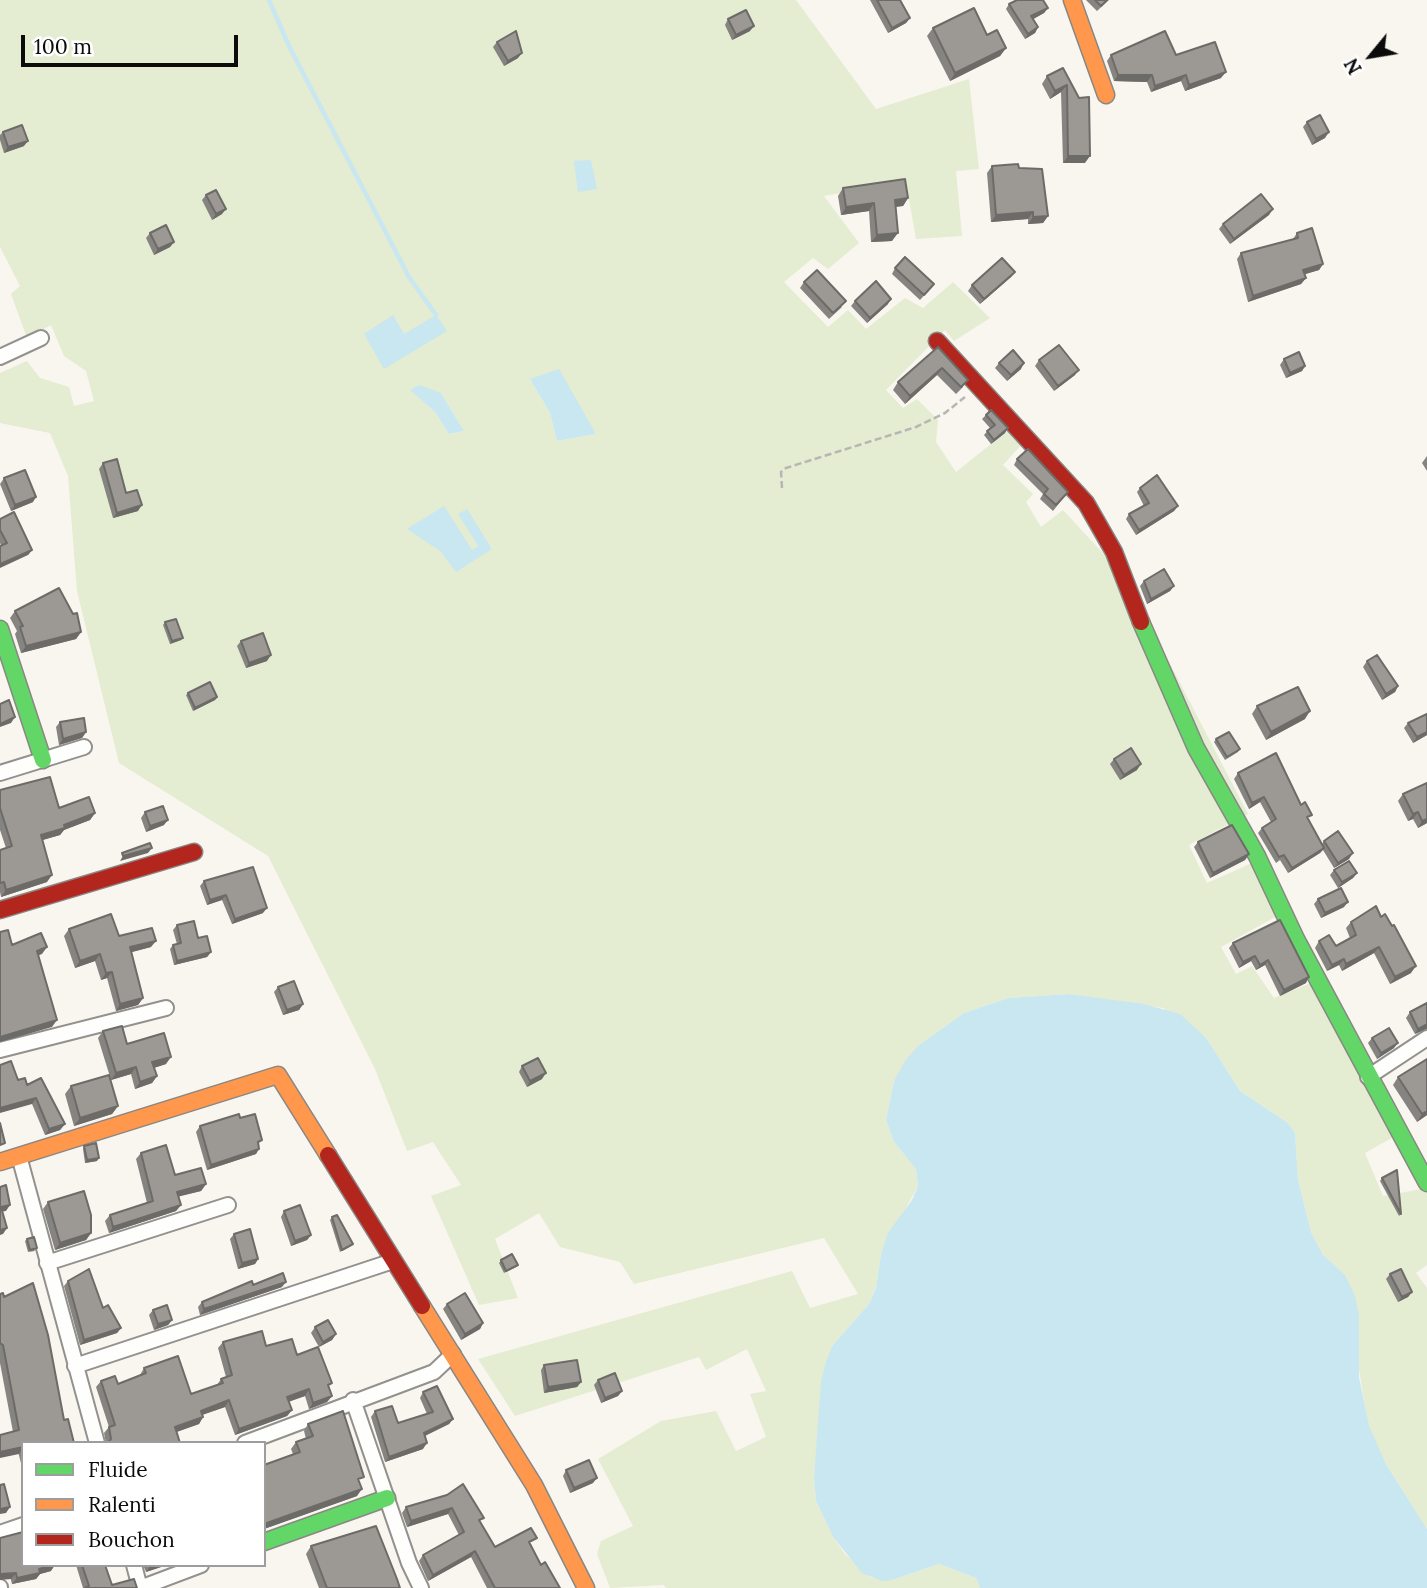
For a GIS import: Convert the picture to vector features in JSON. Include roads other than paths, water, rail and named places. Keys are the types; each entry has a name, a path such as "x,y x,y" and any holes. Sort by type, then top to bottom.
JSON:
{"street":[{"path":"1072,0 1106,95"},
{"path":"0,357 41,338"},
{"path":"937,341 1086,503 1114,552 1155,659 1196,748 1257,856 1368,1077 1427,1183"},
{"path":"0,629 43,760"},
{"path":"0,773 84,747"},
{"path":"0,910 194,852"},
{"path":"0,1051 166,1008"},
{"path":"1368,1077 1427,1038"},
{"path":"0,1162 278,1075 534,1485 586,1588"},
{"path":"19,1156 96,1441"},
{"path":"47,1263 228,1205"},
{"path":"75,1366 393,1261"},
{"path":"250,1441 435,1372 453,1354"},
{"path":"354,1400 408,1563 421,1588"},
{"path":"266,1541 387,1498"},
{"path":"0,1533 21,1526"},
{"path":"135,1567 140,1588 196,1567"}],"water":[{"path":"591,160 597,189 578,192 574,161"},
{"path":"393,315 404,334 436,315 447,331 384,369 364,334"},
{"path":"559,369 596,434 557,441 550,413 530,379"},
{"path":"419,385 441,393 464,431 449,434 435,412 410,390"},
{"path":"444,506 472,550 478,546 458,514 467,509 492,549 456,572 440,551 407,529"},
{"path":"1068,994 1144,1004 1180,1014 1207,1039 1240,1091 1288,1123 1295,1133 1298,1180 1311,1232 1323,1255 1345,1275 1355,1296 1359,1315 1359,1377 1369,1426 1386,1464 1427,1529 1427,1588 980,1588 976,1578 939,1564 882,1581 862,1573 833,1537 816,1501 814,1478 821,1381 833,1345 869,1304 876,1288 881,1254 888,1233 912,1200 918,1186 916,1169 894,1142 886,1120 894,1081 905,1061 919,1045 964,1013 1008,998"}],"waterway":[{"path":"269,0 289,46 409,277 436,315"}]}
